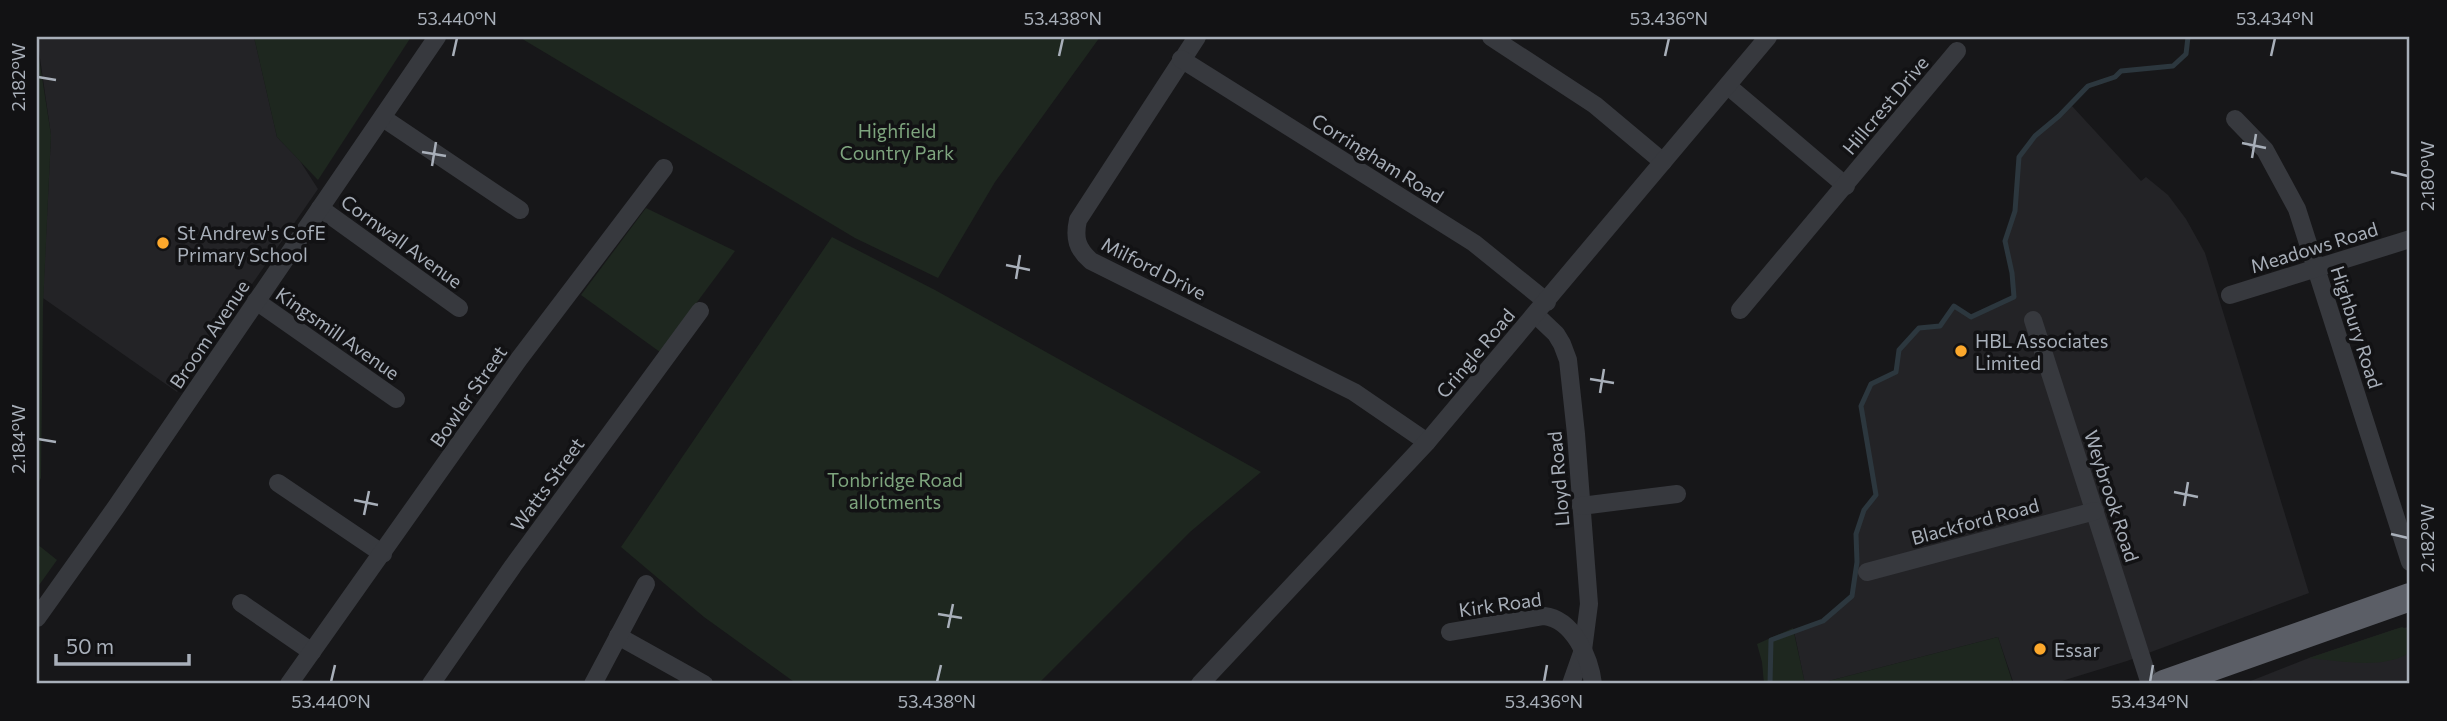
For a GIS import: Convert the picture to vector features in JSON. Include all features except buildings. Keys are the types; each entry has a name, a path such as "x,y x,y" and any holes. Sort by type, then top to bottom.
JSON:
{"highway":[{"path":"2164,684 2410,597"}],"street":[{"name":"Broom Avenue","path":"37,618 111,515 437,37"},
{"name":"Milford Drive","path":"1197,37 1078,220 1075,234 1077,244 1091,261 1354,392 1427,442"},
{"path":"1490,37 1595,105 1662,162"},
{"name":"Cringle Road","path":"1200,684 1427,442 1768,37"},
{"name":"Hillcrest Drive","path":"1740,310 1957,51"},
{"name":"Corringham Road","path":"1181,59 1474,243 1541,308"},
{"name":"Hillcrest Drive","path":"1728,86 1846,186"},
{"path":"383,118 520,210"},
{"name":"Highbury Road","path":"2235,119 2265,150 2297,209 2410,562"},
{"name":"Bowler Street","path":"289,684 519,359 664,168"},
{"name":"Cornwall Avenue","path":"320,208 459,309"},
{"name":"Meadows Road","path":"2230,295 2410,239"},
{"name":"Kingsmill Avenue","path":"256,301 396,399"},
{"name":"Lloyd Road","path":"1541,308 1568,360 1589,604 1583,650 1571,684"},
{"name":"Watts Street","path":"431,684 513,566 700,311"},
{"name":"Weybrook Road","path":"2033,320 2150,684"},
{"path":"278,483 383,554"},
{"path":"1581,506 1677,494"},
{"name":"Blackford Road","path":"1867,572 2095,511"},
{"path":"593,684 646,584"},
{"path":"241,603 312,652"},
{"name":"Kirk Road","path":"1450,632 1550,617 1564,624 1583,650"},
{"path":"618,636 704,684"},
{"name":"Lloyd Road","path":"1583,650 1592,671 1593,684"}],"shaded area":[{"name":"St Andrew's CofE Primary School","path":"37,37 254,37 277,137 300,161 318,189 177,392 43,298 51,135"},
{"path":"2072,106 2141,181 2146,177 2168,195 2186,219 2205,253 2309,593 2127,661 2052,684 2014,684 1998,637 1817,684 1805,684 1794,631 1824,622 1853,596 1857,562 1856,534 1864,510 1876,494 1863,407 1871,385 1897,373 1899,350 1919,329 1941,326 1954,306 1971,318 2014,297 2013,273 2006,241 2016,212 2020,158 2036,136"},
{"path":"2410,627 2410,684 2243,684 2309,658 2396,629"}],"green space":[{"path":"254,37 411,37 318,180 277,137"},
{"name":"Highfield Country Park","path":"519,37 1100,37 995,182 938,278 855,238"},
{"path":"37,45 51,135 43,306 41,478 37,485"},
{"path":"646,208 735,251 660,352 581,295"},
{"name":"Tonbridge Road allotments","path":"832,237 935,290 1261,472 1190,532 1038,684 797,684 704,617 621,547"},
{"path":"37,544 57,560 37,588"},
{"path":"2402,627 2410,631 2410,652 2400,658 2362,663 2309,658"},
{"path":"1793,628 1805,684 1764,684 1757,644"},
{"path":"1998,637 2013,684 1817,684"}],"waterway":[{"path":"1770,684 1771,640 1823,621 1852,596 1857,562 1856,534 1864,510 1876,495 1861,406 1871,384 1896,372 1899,350 1919,328 1940,326 1954,306 1971,317 2014,297 2005,241 2015,211 2019,157 2035,136 2088,86 2115,77 2121,71 2173,66 2186,54 2188,37"}],"place":[{"name":"St Andrew's CofE Primary School","path":"163,243"},
{"name":"HBL Associates Limited","path":"1961,351"},
{"name":"Essar","path":"2040,649"}]}
